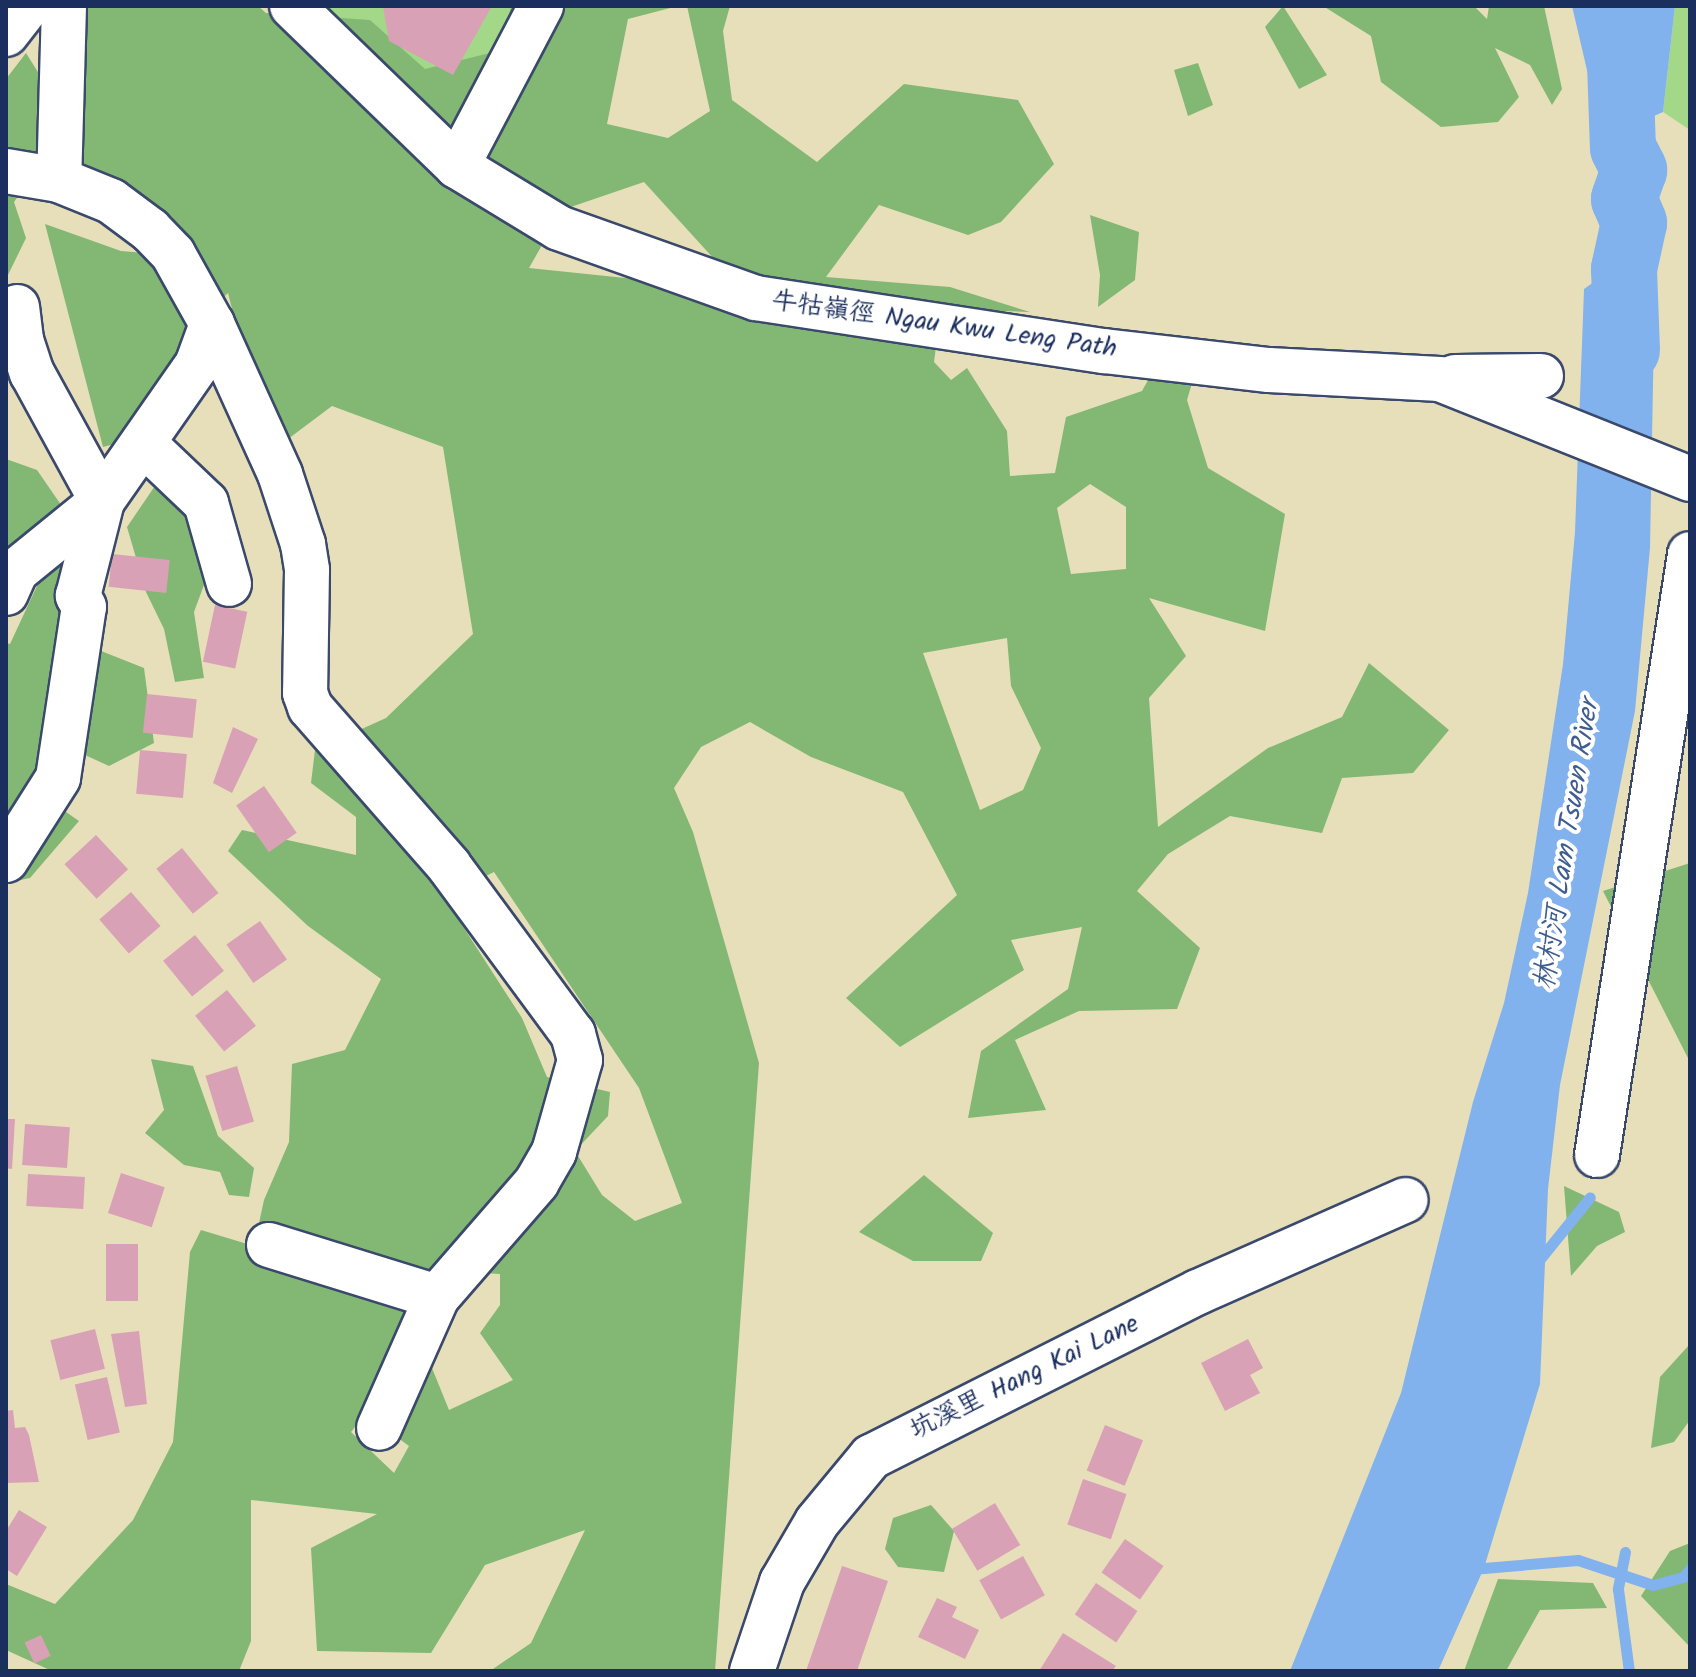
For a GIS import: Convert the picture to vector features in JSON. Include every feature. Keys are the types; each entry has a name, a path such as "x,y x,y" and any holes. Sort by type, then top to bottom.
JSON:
{"street":[{"path":"6,34 28,6"},
{"path":"59,180 64,6"},
{"name":"牛牯嶺徑 Ngau Kwu Leng Path","path":"292,6 457,166 559,228 756,298 1104,351 1458,387 1681,476"},
{"path":"457,166 541,6"},
{"path":"6,171 59,180 111,201 150,230 173,254 212,324 280,474 303,544 307,570 305,693 310,707 449,866 573,1034 580,1060 554,1152 537,1182 437,1297 379,1428"},
{"path":"6,860 58,778 84,607 78,596 102,501 32,373 21,340 17,307"},
{"path":"6,593 16,571 102,501 197,365 212,324"},
{"path":"1458,387 1541,376"},
{"path":"143,443 206,503 229,584"},
{"path":"1597,1155 1690,554"},
{"name":"坑溪里 Hang Kai Lane","path":"752,1671 782,1582 817,1522 871,1457 1198,1292 1406,1200"},
{"path":"269,1245 437,1297"}],"green space":[{"path":"87,6 258,6 266,13 370,20 425,69 502,50 511,6 678,6 628,19 607,124 668,138 710,111 687,6 730,6 723,31 732,100 817,162 904,84 1018,100 1054,164 1001,222 968,235 879,205 826,277 950,287 1030,312 941,309 934,362 951,380 967,368 1007,431 1010,476 1055,473 1066,417 1142,391 1167,346 1203,346 1187,400 1208,468 1285,514 1265,631 1149,598 1186,656 1149,698 1158,827 1268,748 1342,717 1369,663 1449,730 1413,773 1342,778 1322,833 1230,816 1168,854 1137,891 1200,948 1177,1009 1079,1011 1015,1040 1046,1110 968,1118 981,1051 1068,989 1082,927 1011,940 1024,970 900,1047 846,998 957,895 903,792 811,757 750,722 701,747 674,788 693,832 759,1063 715,1671 490,1671 531,1643 585,1530 485,1565 431,1653 317,1651 311,1548 377,1514 251,1500 251,1641 239,1671 52,1671 6,1650 6,1584 55,1604 133,1520 173,1442 190,1252 201,1230 254,1246 264,1200 289,1142 292,1064 345,1050 381,979 308,926 228,851 242,830 356,855 356,817 311,783 315,750 386,718 473,634 443,447 332,406 288,439 240,341 228,293 182,337 195,400 170,429 103,447 45,224 121,251 145,253 83,169","holes":["644,182 725,271 695,297 635,279 529,268 562,210","1090,484 1126,507 1126,569 1071,574 1057,508","1007,638 1011,686 1041,748 1023,790 980,810 923,653","494,872 639,1088 682,1203 635,1221 602,1195 575,1151 608,1116 610,1092 547,1077 522,1018 444,897","401,1268 500,1274 500,1305 480,1333 513,1380 449,1410 432,1368 444,1324","365,1414 409,1446 394,1473 351,1432"]},
{"path":"315,6 518,6 448,119"},
{"path":"1283,6 1327,75 1299,89 1265,27"},
{"path":"1323,6 1474,6 1487,19 1489,6 1544,6 1562,89 1552,105 1530,65 1495,48 1519,97 1498,122 1441,127 1381,82 1371,36"},
{"path":"1675,6 1690,6 1690,130 1663,112"},
{"path":"26,53 70,123 14,202 26,238 6,279 6,79"},
{"path":"1198,63 1213,105 1188,116 1174,70"},
{"path":"1090,215 1139,232 1135,280 1098,307 1100,275"},
{"path":"6,459 37,470 108,573 91,647 144,668 154,743 109,766 85,755 33,789 79,821 30,878 6,883 6,643 10,644 43,573 6,568"},
{"path":"159,480 184,498 208,574 194,612 204,678 175,682 164,629 146,592 127,527"},
{"path":"1690,863 1690,1062 1603,891"},
{"path":"151,1059 193,1066 218,1136 254,1168 249,1197 229,1195 220,1172 184,1165 145,1133 164,1110"},
{"path":"924,1175 993,1233 981,1261 913,1261 859,1232"},
{"path":"1564,1186 1619,1212 1625,1232 1597,1246 1571,1276"},
{"path":"1690,1344 1690,1420 1674,1442 1651,1448 1660,1377"},
{"path":"931,1505 954,1531 944,1572 898,1567 885,1549 893,1518"},
{"path":"1690,1543 1690,1647 1641,1596 1670,1551"},
{"path":"1498,1579 1593,1583 1607,1608 1540,1610 1506,1671 1464,1671"}],"water":[{"path":"1572,6 1675,6 1663,112 1622,130 1594,100"},
{"path":"1625,260 1655,276 1650,548 1635,711 1560,1085 1548,1189 1540,1384 1484,1568 1438,1671 1290,1671 1401,1393 1473,1102 1504,1003 1528,893 1563,664 1575,532 1584,289"}],"building":[{"path":"383,6 492,6 453,75 389,41"},
{"path":"112,554 170,560 166,593 109,587"},
{"path":"215,605 247,612 235,669 203,662"},
{"path":"147,694 197,699 193,738 143,733"},
{"path":"233,727 258,739 232,793 213,783"},
{"path":"140,750 187,754 183,798 136,794"},
{"path":"264,786 297,833 269,852 236,806"},
{"path":"96,835 128,869 97,899 65,864"},
{"path":"182,848 219,893 193,914 156,869"},
{"path":"131,892 161,926 129,954 99,920"},
{"path":"260,921 287,960 253,983 226,945"},
{"path":"195,935 224,971 192,997 163,961"},
{"path":"227,990 256,1026 224,1052 195,1016"},
{"path":"237,1066 254,1121 222,1131 205,1076"},
{"path":"6,1119 15,1119 12,1169 6,1168"},
{"path":"25,1124 70,1127 67,1168 22,1165"},
{"path":"121,1173 165,1187 152,1227 108,1213"},
{"path":"28,1174 85,1177 83,1209 26,1206"},
{"path":"106,1244 138,1244 138,1301 106,1301"},
{"path":"95,1329 105,1369 60,1380 50,1340"},
{"path":"139,1331 147,1404 125,1407 111,1334"},
{"path":"1248,1339 1263,1368 1250,1375 1260,1393 1225,1411 1201,1363"},
{"path":"107,1377 120,1433 88,1440 75,1384"},
{"path":"13,1410 15,1428 25,1427 29,1435 39,1482 6,1483 6,1411"},
{"path":"1105,1425 1143,1440 1125,1486 1087,1470"},
{"path":"1083,1479 1126,1494 1111,1539 1067,1524"},
{"path":"995,1503 1020,1545 977,1571 952,1529"},
{"path":"19,1510 47,1527 17,1576 6,1569 6,1531"},
{"path":"1125,1539 1164,1566 1140,1600 1101,1573"},
{"path":"1023,1556 1045,1595 1001,1620 979,1580"},
{"path":"842,1566 888,1581 857,1671 806,1671"},
{"path":"1096,1583 1137,1611 1116,1642 1075,1615"},
{"path":"937,1598 957,1607 952,1617 979,1630 965,1659 918,1637"},
{"path":"1063,1633 1116,1666 1112,1671 1039,1671"},
{"path":"41,1635 51,1656 34,1663 25,1643"}],"waterway":[{"name":"林村河 Lam Tsuen River","path":"1618,6 1623,148 1634,170 1624,199 1634,223 1624,269 1627,350"},
{"path":"1535,1265 1590,1197"},
{"path":"1625,1552 1618,1589 1629,1671"},
{"path":"1472,1569 1578,1560 1653,1585 1683,1577 1690,1569"}]}
